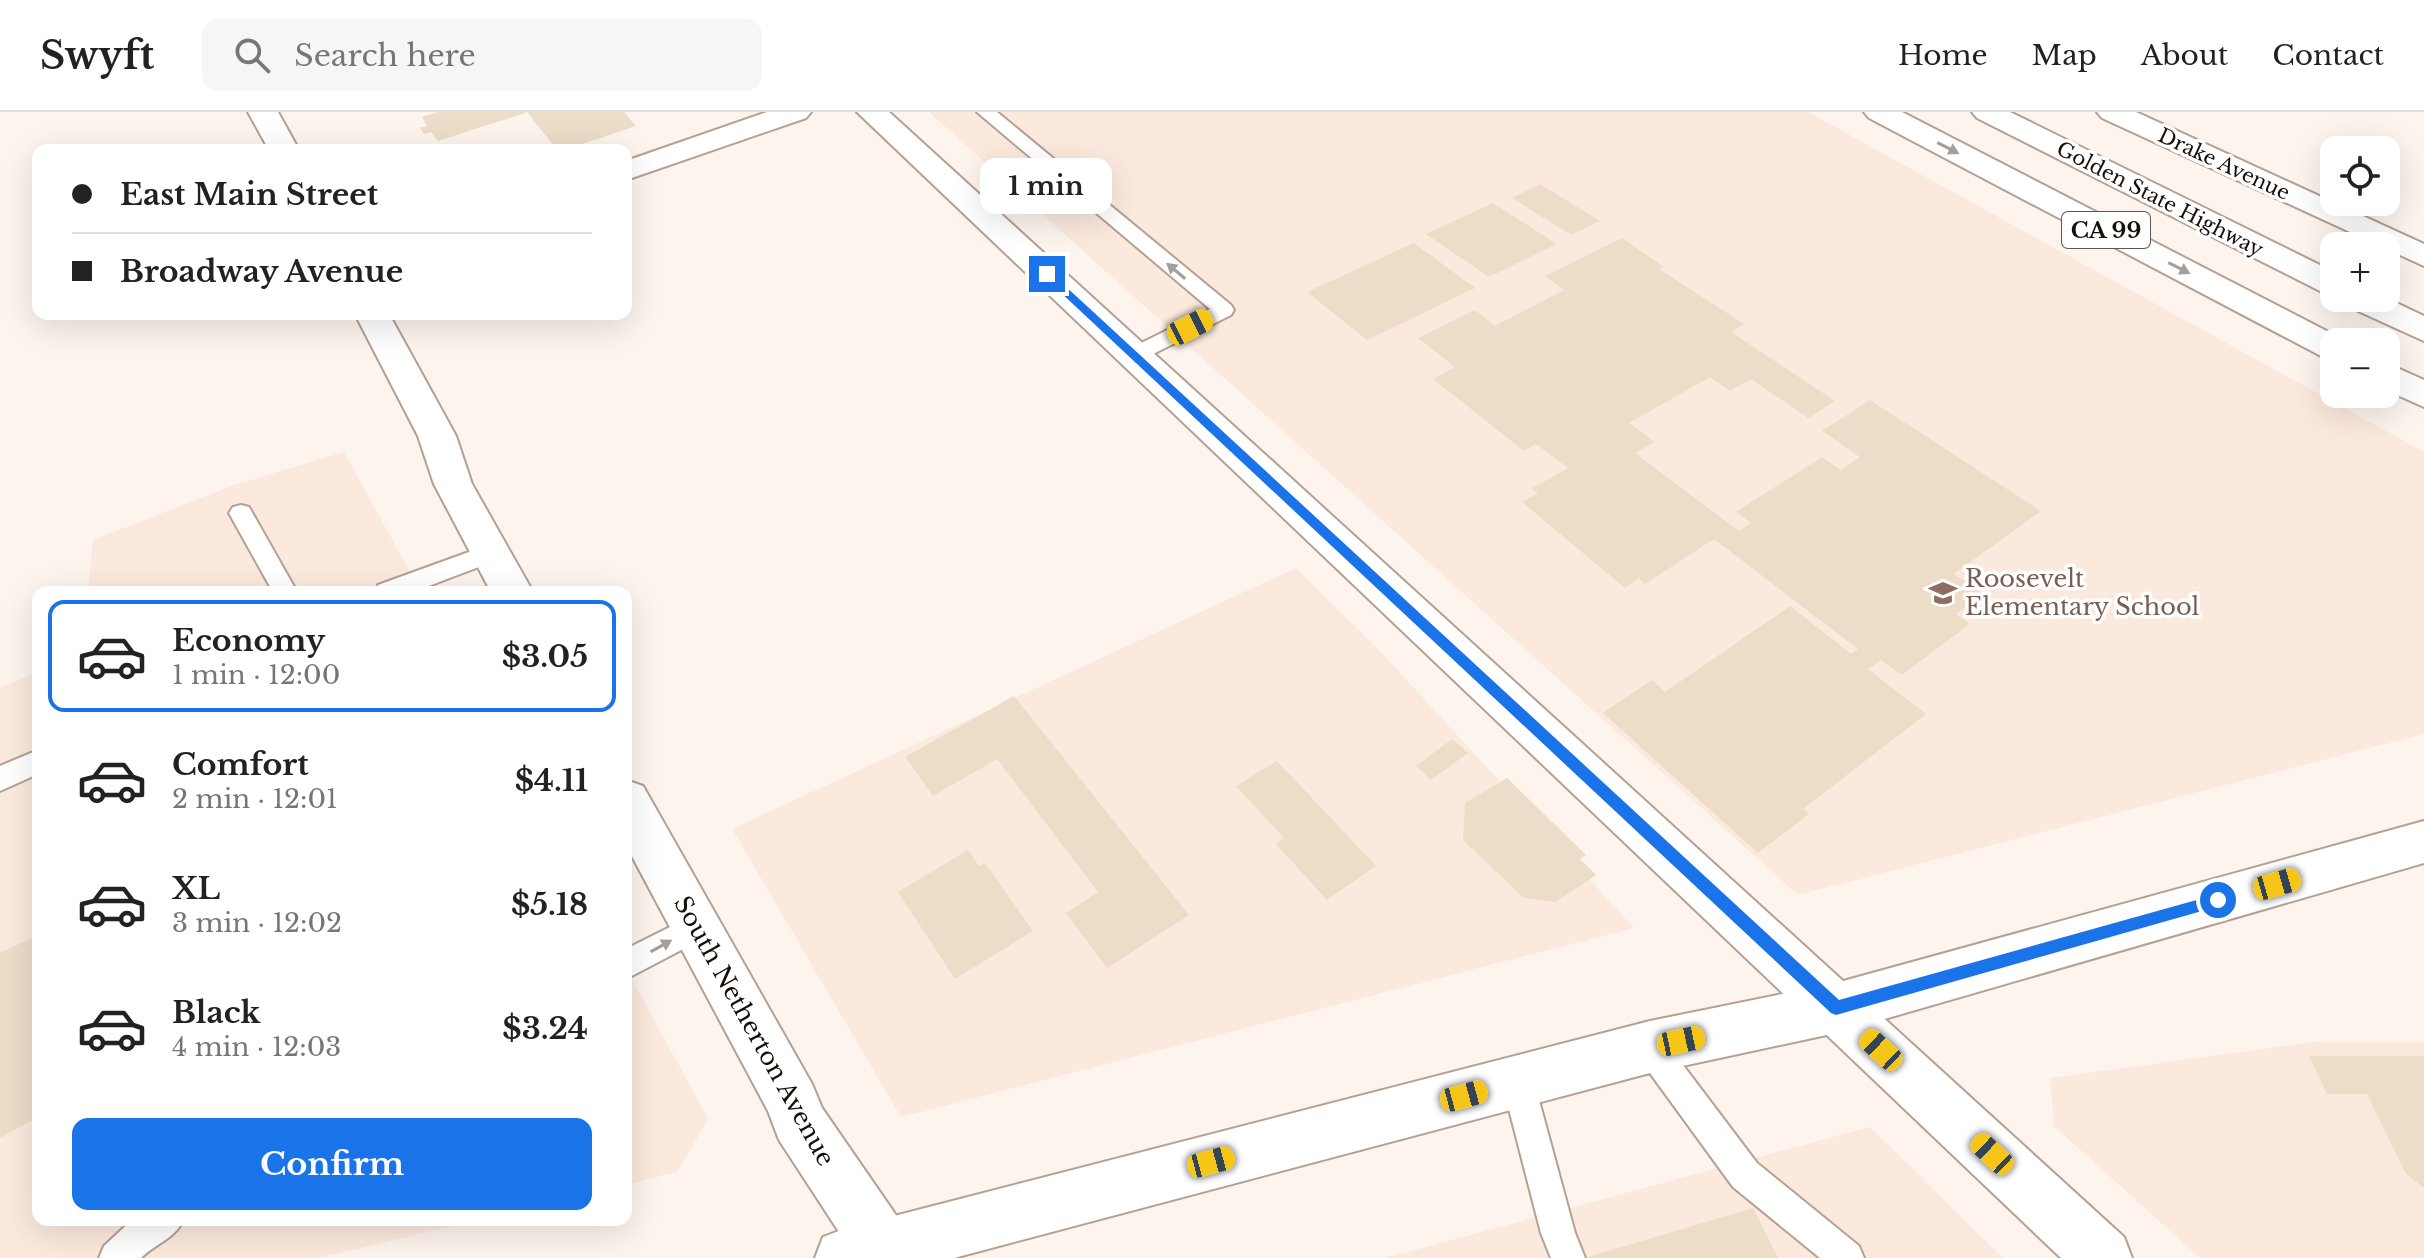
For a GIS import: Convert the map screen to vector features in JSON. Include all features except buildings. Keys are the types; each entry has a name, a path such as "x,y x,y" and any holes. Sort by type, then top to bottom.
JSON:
{"main road":[{"path":"263,112 281,144"},
{"path":"632,169 796,112"},
{"path":"872,112 2103,1258"},
{"name":"CA 99","path":"1879,112 2320,341"},
{"name":"Golden State Highway","path":"1987,112 2320,278"},
{"name":"Drake Avenue","path":"2112,112 2424,256"},
{"path":"2387,312 2424,330"},
{"path":"375,320 437,436 453,484 509,586"},
{"path":"2400,382 2424,395"},
{"name":"South Netherton Avenue","path":"632,811 793,1103 798,1121 872,1255"},
{"path":"872,1255 1650,1047 1836,1008 2424,842"}],"lane":[{"path":"986,112 1224,310 1134,355"},
{"path":"241,513 282,586"},
{"path":"403,586 491,553"},
{"path":"0,779 32,764"},
{"path":"632,962 696,927"},
{"path":"1650,1047 1745,1175 1847,1258"},
{"path":"1518,1082 1558,1233 1568,1258"},
{"path":"116,1258 142,1233 155,1226"}],"shaded area":[{"name":"Roosevelt Elementary School","path":"929,112 1808,112 2320,395 2320,408 2344,408 2424,452 2424,734 1798,895"},
{"path":"344,452 418,586 89,586 93,540 234,485"},
{"path":"1296,568 1379,650 1634,928 901,1117 732,829"},
{"path":"32,675 32,1226 453,1226 319,1258 0,1258 0,688"},
{"path":"632,979 708,1119 677,1172 632,1183"},
{"path":"2314,1042 2424,1042 2424,1258 2200,1258 2054,1126 2050,1078"},
{"path":"1870,1127 2003,1258 1385,1258"}],"place":[{"name":"Roosevelt Elementary School","path":"1943,593"}],"route":[{"path":"1047,274 1836,1008 2218,900"}]}
